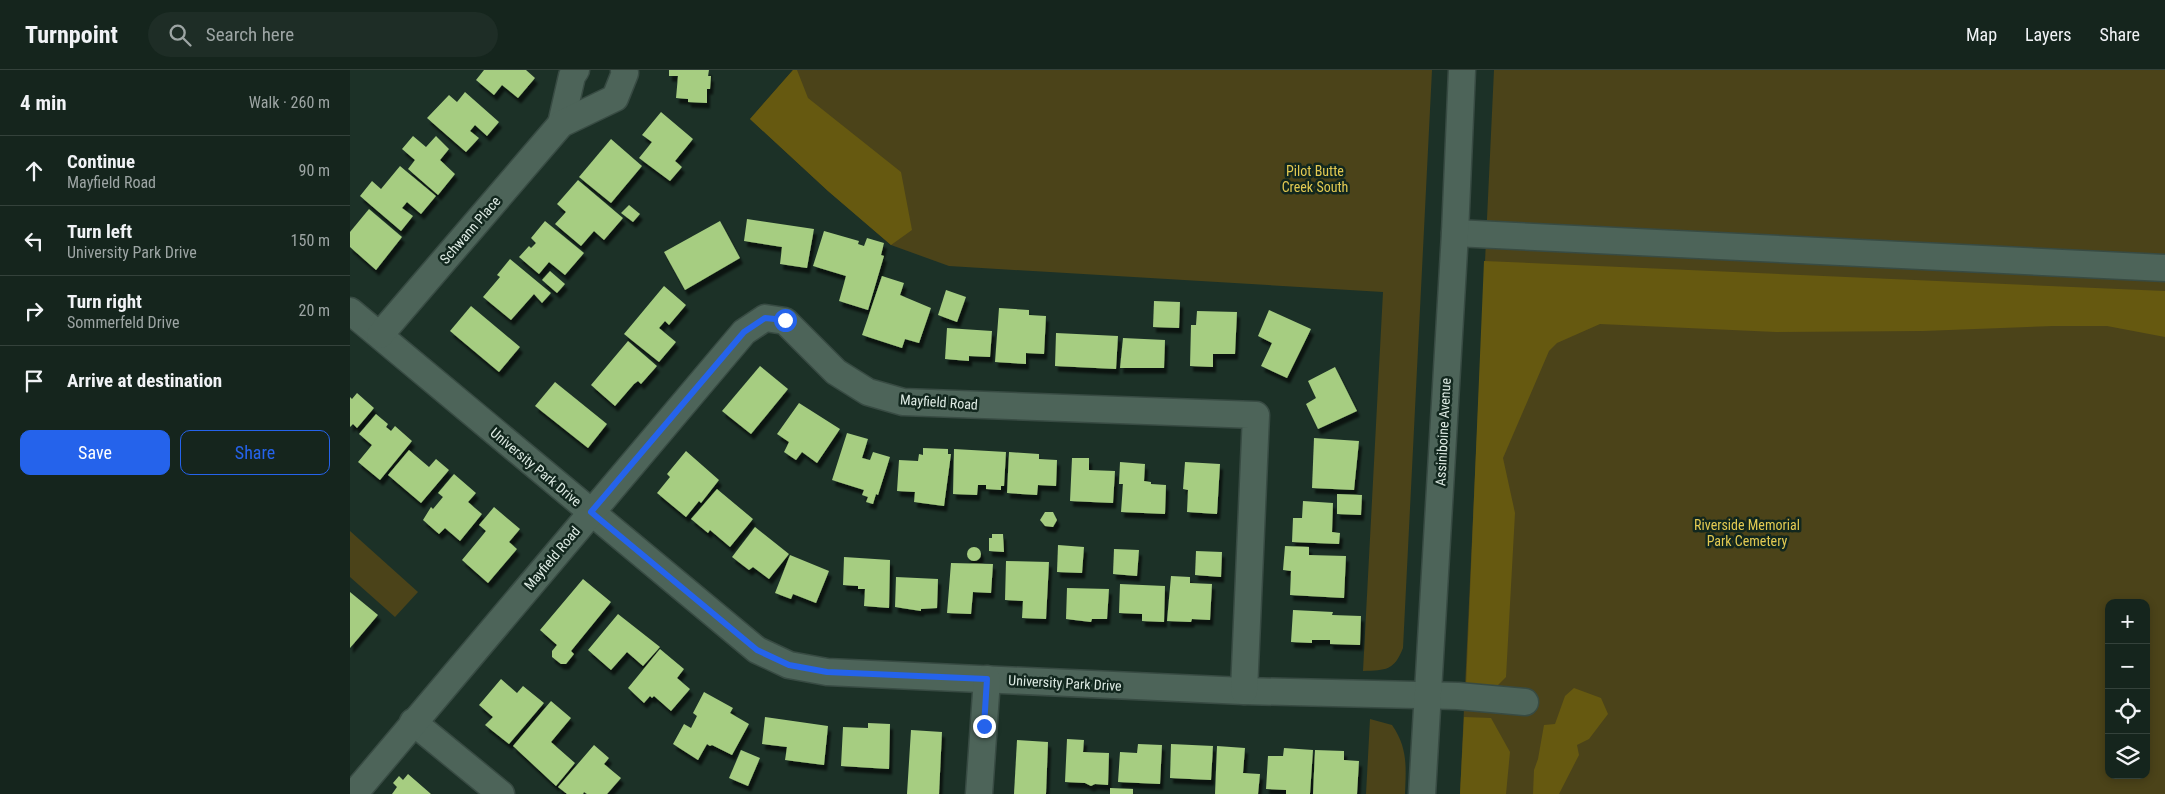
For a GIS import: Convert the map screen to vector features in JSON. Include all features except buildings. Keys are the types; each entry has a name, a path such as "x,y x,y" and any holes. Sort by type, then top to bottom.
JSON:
{"street":[{"name":"Schwann Place","path":"561,124 572,76 576,70"},
{"name":"Schwann Place","path":"380,336 561,124 615,98 626,73 624,70"},
{"name":"Assiniboine Avenue","path":"1422,794 1455,233 1462,70"},
{"path":"1455,233 2165,268"},
{"name":"University Park Drive","path":"350,311 757,650 789,665 827,672 1244,691 1428,695 1525,702"},
{"name":"Mayfield Road","path":"354,794 744,332 765,318 785,320 836,372 868,392 904,402 1256,415 1244,691"},
{"path":"979,794 987,679"},
{"path":"413,722 501,794"}],"green space":[{"name":"Pilot Butte Creek South","path":"793,70 1432,70 1403,648 1396,661 1388,668 1363,671 1383,292 949,266 891,245 828,191 750,119"},
{"name":"Riverside Memorial Park Cemetery","path":"1494,70 2165,70 2165,794 1460,794"},
{"path":"350,531 418,592 395,617 350,577"},
{"path":"1370,719 1392,725 1397,733 1405,758 1405,794 1366,794"}],"shaded area":[{"path":"793,70 797,70 808,98 901,172 912,230 891,245 828,191 750,119"},
{"path":"1484,261 2165,291 2165,337 2107,326 1923,331 1776,332 1600,324 1557,343 1549,351 1503,458 1515,513 1506,677 1495,688 1466,686"},
{"path":"1574,688 1601,698 1608,714 1589,739 1577,745 1579,755 1559,794 1533,794 1534,770 1538,759 1544,725 1555,724 1565,696"},
{"path":"1464,717 1491,718 1510,752 1506,794 1460,794"}],"route":[{"path":"785,320 765,318 744,332 591,512 757,650 789,665 827,672 987,679 984,726"}]}
